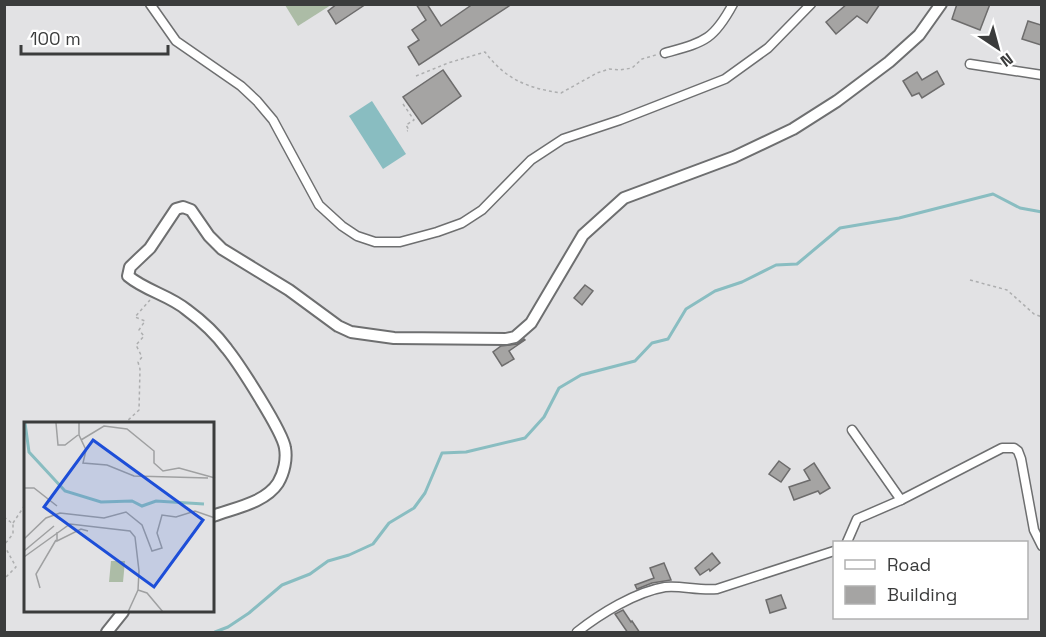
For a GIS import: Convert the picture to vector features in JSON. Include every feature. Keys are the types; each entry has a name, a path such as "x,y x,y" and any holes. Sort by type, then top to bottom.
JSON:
{"street":[{"path":"150,4 176,41 241,86 273,120 319,205 357,236 375,242 400,242 462,223 482,210 531,160 563,139 620,120 725,79 768,48 811,4"},
{"path":"665,53 708,38 719,29 733,4"},
{"path":"214,516 267,495 277,484 283,472 286,460 285,445 277,427 227,349 202,322 184,308 144,288 128,276 128,271 150,248 176,209 183,207 191,210 209,236 222,249 316,309 338,326 351,332 394,338 493,340 515,337 531,323 583,235 624,198 734,157 793,129 837,101 889,62 919,35 941,4"},
{"path":"970,64 1041,75"},
{"path":"852,430 901,500"},
{"path":"848,541 857,519 901,500 1002,448 1014,448 1021,459 1034,530 1041,546"},
{"path":"577,633 591,621 630,599 666,587 702,591 717,589 833,551"},
{"path":"107,633 122,613"}],"path":[{"path":"416,76 448,63 486,52 501,69 526,86 561,93 597,73 609,69 632,68 642,59 665,53"},
{"path":"403,104 414,120 406,125 409,130 407,131"},
{"path":"970,280 1006,290 1034,314 1041,317"},
{"path":"126,422 139,410 140,369 138,362 142,357 136,345 144,336 139,330 145,321 135,317 156,292"},
{"path":"4,579 16,567 4,545 13,534 13,524 24,507"},
{"path":"4,517 13,524"}],"green space":[{"path":"285,5 331,5 298,26"}],"water":[{"path":"372,101 406,154 383,169 349,116"}],"building":[{"path":"337,4 366,4 336,24 328,11"},
{"path":"416,4 427,4 441,26 473,4 512,4 419,65 408,47 419,40 412,30 426,20"},
{"path":"847,4 880,4 867,23 857,16 836,34 826,22"},
{"path":"957,4 990,4 980,30 952,19"},
{"path":"1028,21 1041,25 1041,45 1022,39"},
{"path":"443,70 461,96 422,124 403,97"},
{"path":"937,71 944,84 922,98 919,93 912,96 903,81 917,72 922,80"},
{"path":"585,285 593,291 582,305 574,298"},
{"path":"524,339 509,351 514,359 502,366 493,352 501,346 517,344"},
{"path":"779,461 790,469 781,482 769,474"},
{"path":"814,463 830,488 820,494 818,491 794,500 789,487 810,480 804,470"},
{"path":"712,553 720,563 700,575 695,568"},
{"path":"664,563 671,580 652,583 637,589 635,585 654,578 650,568"},
{"path":"781,595 786,608 770,613 766,600"},
{"path":"623,610 640,633 628,633 615,614"}],"waterway":[{"path":"215,632 228,627 249,613 282,585 310,574 328,561 349,555 373,544 389,523 414,508 425,493 442,453 466,452 525,438 544,417 559,388 581,375 635,361 652,343 668,339 686,309 715,291 742,282 776,265 797,264 840,228 899,218 993,194 1020,208 1042,212"}]}
